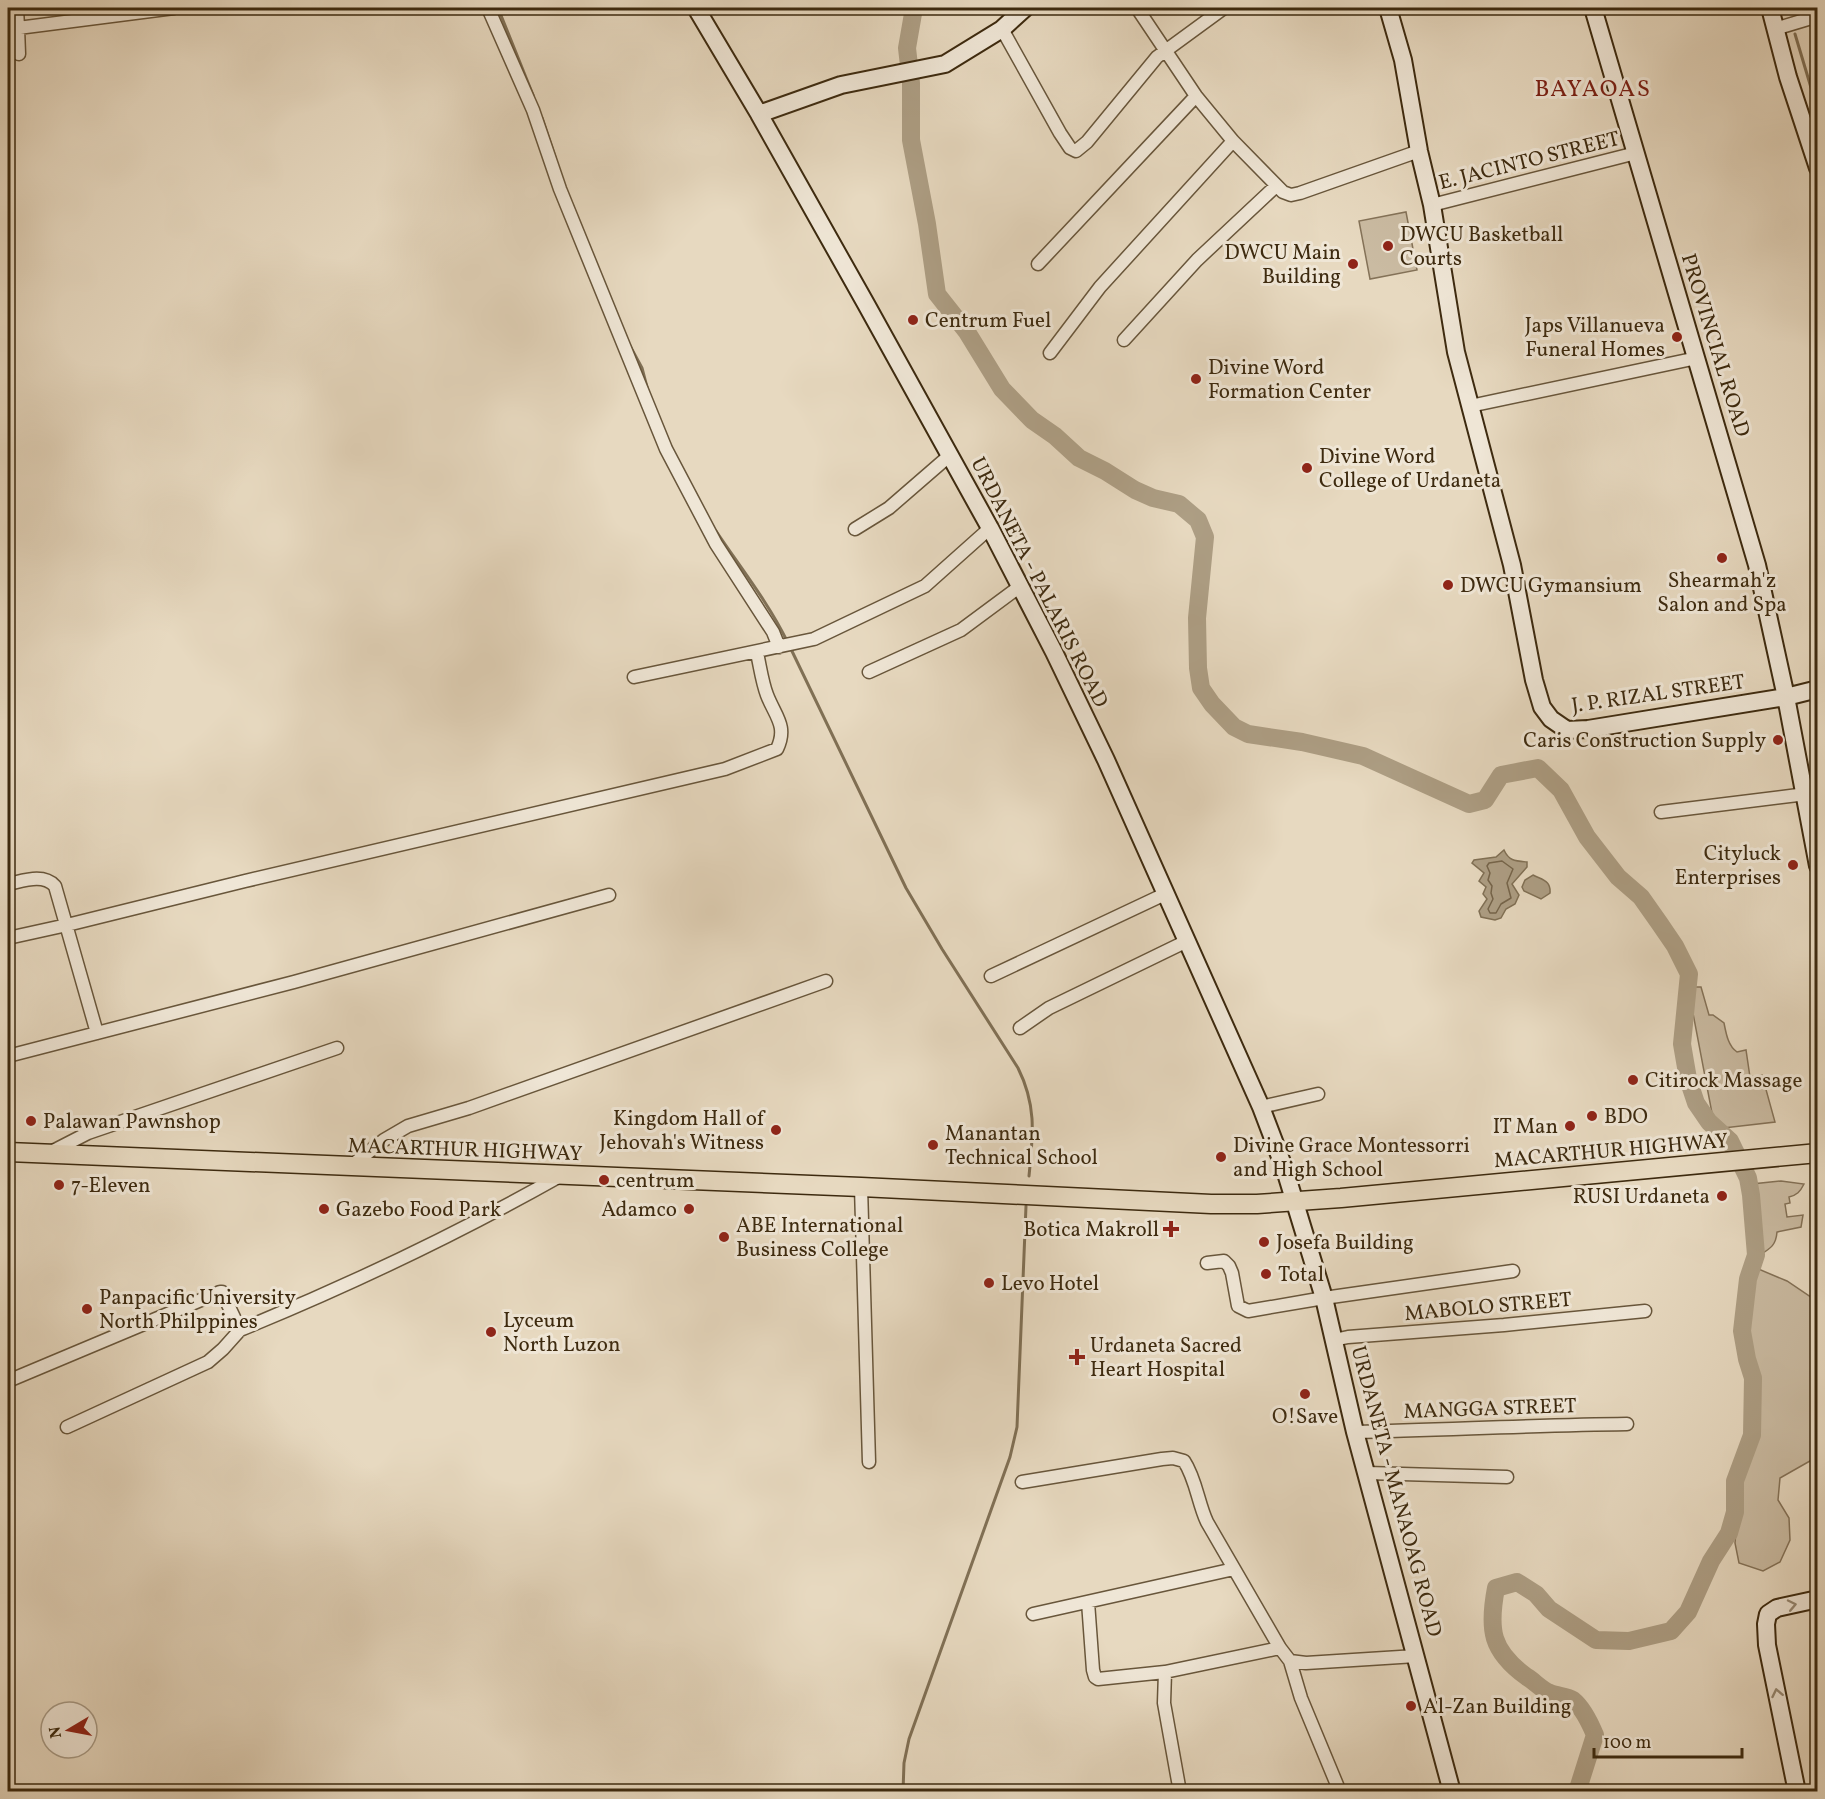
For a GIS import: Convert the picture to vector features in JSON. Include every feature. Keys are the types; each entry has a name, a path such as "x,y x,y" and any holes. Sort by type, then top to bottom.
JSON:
{"main road":[{"name":"URDANETA - PALARIS ROAD","path":"696,8 759,114 990,528 1018,587 1054,652 1101,749 1261,1107 1295,1202"},
{"path":"759,114 841,85 931,69 954,60 1002,29 1025,8"},
{"name":"J. P. RIZAL STREET","path":"1388,8 1403,60 1431,204 1452,330 1512,565 1534,680 1542,707 1551,719 1567,730 1588,729 1786,698 1818,689"},
{"name":"PROVINCIAL ROAD","path":"1593,8 1756,565 1806,794 1818,866"},
{"path":"1770,8 1818,168"},
{"name":"MACARTHUR HIGHWAY","path":"8,1152 561,1176 861,1186 1211,1204 1295,1202 1818,1153"},
{"name":"URDANETA - MANAOAG ROAD","path":"1295,1202 1324,1298 1355,1432 1452,1791"},
{"path":"1797,1791 1767,1645 1766,1624 1768,1614 1777,1608 1818,1599"}],"street":[{"path":"17,8 19,54"},
{"path":"18,28 176,8"},
{"path":"488,8 533,110 560,189 666,449 716,544 782,647"},
{"path":"1137,8 1196,96 1233,141 1276,186 1291,195 1419,151"},
{"path":"1002,29 1060,133 1070,148 1077,151 1082,148 1149,65 1164,51 1224,8"},
{"path":"1775,29 1818,16"},
{"path":"1038,264 1196,96"},
{"path":"1050,353 1100,287 1233,141"},
{"name":"E. JACINTO STREET","path":"1431,204 1636,153"},
{"path":"1124,340 1190,267 1276,186"},
{"path":"1470,406 1697,358"},
{"path":"855,529 889,508 949,456"},
{"path":"634,677 805,642 925,586 990,528"},
{"path":"868,672 961,630 1018,587"},
{"path":"8,938 742,763 777,749 782,738 780,720 767,695 758,653"},
{"path":"1661,812 1806,794"},
{"path":"8,884 40,878 51,881 55,886 97,1033"},
{"path":"991,976 1165,894"},
{"path":"8,1056 429,946 609,895"},
{"path":"1020,1028 1049,1008 1187,941"},
{"path":"351,1166 384,1140 408,1126 470,1108 826,981"},
{"path":"46,1154 88,1133 337,1048"},
{"path":"1261,1107 1318,1094"},
{"path":"67,1427 208,1362 240,1330 404,1258 561,1176"},
{"path":"861,1186 869,1462"},
{"path":"1207,1263 1224,1261 1229,1266 1238,1306 1244,1311 1513,1271"},
{"path":"8,1381 220,1292 240,1330"},
{"name":"MABOLO STREET","path":"1334,1340 1645,1311"},
{"name":"MANGGA STREET","path":"1355,1432 1627,1424"},
{"path":"1022,1482 1162,1459 1180,1459 1190,1471 1199,1505 1207,1522 1280,1648 1290,1661 1301,1698 1340,1791"},
{"path":"1367,1473 1507,1477"},
{"path":"1033,1614 1234,1569"},
{"path":"1088,1602 1095,1677 1101,1680 1166,1672 1280,1648"},
{"path":"1290,1661 1306,1663 1416,1656"},
{"path":"1166,1672 1164,1703 1180,1791"},
{"path":"8,1788 12,1791"}],"shaded area":[{"name":"DWCU Basketball Courts","path":"1406,212 1417,270 1370,279 1359,221"},
{"path":"1688,987 1701,987 1709,1015 1713,1015 1724,1023 1731,1046 1737,1052 1746,1050 1750,1077 1762,1075 1775,1122 1715,1129"},
{"path":"1781,1181 1804,1184 1798,1193 1789,1197 1790,1203 1785,1204 1787,1217 1803,1215 1801,1227 1777,1232 1772,1246 1760,1255 1752,1184"},
{"path":"1756,1268 1787,1281 1818,1302 1817,1457 1780,1478 1778,1500 1789,1518 1790,1540 1780,1562 1763,1571 1739,1563 1735,1543 1741,1474 1753,1445 1755,1380 1745,1330"}],"water":[{"path":"1504,850 1513,860 1527,862 1527,867 1512,884 1519,895 1515,904 1506,909 1501,918 1495,920 1481,917 1479,911 1487,899 1483,894 1486,887 1479,881 1484,873 1472,863 1474,860 1496,857"},
{"path":"1533,875 1549,885 1550,893 1541,899 1524,891 1522,887 1525,880"}],"waterway":[{"path":"498,8 533,95"},
{"path":"914,8 907,48 911,83 911,140 937,294 967,332 1002,389 1032,420 1055,436 1079,458 1135,490 1153,498 1179,504 1198,520 1205,537 1197,618 1198,668 1201,688 1212,704 1234,727 1248,734 1302,742 1363,756 1469,804 1485,800 1501,775 1538,768 1561,790 1587,837 1618,877 1641,897 1675,946 1689,974 1682,1044 1688,1079 1696,1103 1709,1122 1730,1141 1748,1178 1751,1195 1756,1255 1748,1279 1742,1331 1753,1378 1752,1435 1735,1481 1735,1512 1729,1533 1711,1561 1688,1612 1671,1631 1629,1641 1596,1640 1549,1609 1536,1594 1517,1582 1496,1588 1492,1616 1495,1639 1499,1648 1515,1667 1544,1690 1577,1703 1595,1735 1577,1792"},
{"path":"1795,34 1818,111"},
{"path":"542,118 555,157"},
{"path":"629,344 642,368 648,391"},
{"path":"716,531 763,599 787,641"},
{"path":"790,647 906,888 1018,1068 1031,1108 1029,1176"},
{"path":"903,1792 904,1763 909,1739 1010,1457 1017,1427 1026,1206"}],"place":[{"name":"DWCU Basketball Courts","path":"1388,246"},
{"name":"DWCU Main Building","path":"1353,264"},
{"name":"Centrum Fuel","path":"913,320"},
{"name":"Japs Villanueva Funeral Homes","path":"1677,337"},
{"name":"Divine Word Formation Center","path":"1196,379"},
{"name":"Divine Word College of Urdaneta","path":"1307,468"},
{"name":"Shearmah'z Salon and Spa","path":"1722,558"},
{"name":"DWCU Gymansium","path":"1448,585"},
{"name":"Caris Construction Supply","path":"1778,740"},
{"name":"Cityluck Enterprises","path":"1793,865"},
{"name":"Citirock Massage","path":"1633,1080"},
{"name":"BDO","path":"1592,1116"},
{"name":"Palawan Pawnshop","path":"31,1121"},
{"name":"IT Man","path":"1570,1126"},
{"name":"Kingdom Hall of Jehovah's Witness","path":"776,1130"},
{"name":"Manantan Technical School","path":"933,1145"},
{"name":"Divine Grace Montessorri and High School","path":"1221,1157"},
{"name":"centrum","path":"604,1180"},
{"name":"7-Eleven","path":"59,1185"},
{"name":"RUSI Urdaneta","path":"1722,1196"},
{"name":"Gazebo Food Park","path":"324,1209"},
{"name":"Adamco","path":"689,1209"},
{"name":"Botica Makroll","path":"1171,1229"},
{"name":"ABE International Business College","path":"724,1237"},
{"name":"Josefa Building","path":"1264,1242"},
{"name":"Total","path":"1266,1274"},
{"name":"Levo Hotel","path":"989,1283"},
{"name":"Panpacific University North Philppines","path":"87,1309"},
{"name":"Lyceum North Luzon","path":"491,1332"},
{"name":"Urdaneta Sacred Heart Hospital","path":"1077,1357"},
{"name":"O!Save","path":"1305,1394"},
{"name":"Al-Zan Building","path":"1411,1706"}],"district":[{"name":"BAYAOAS","path":"1593,88"}]}
